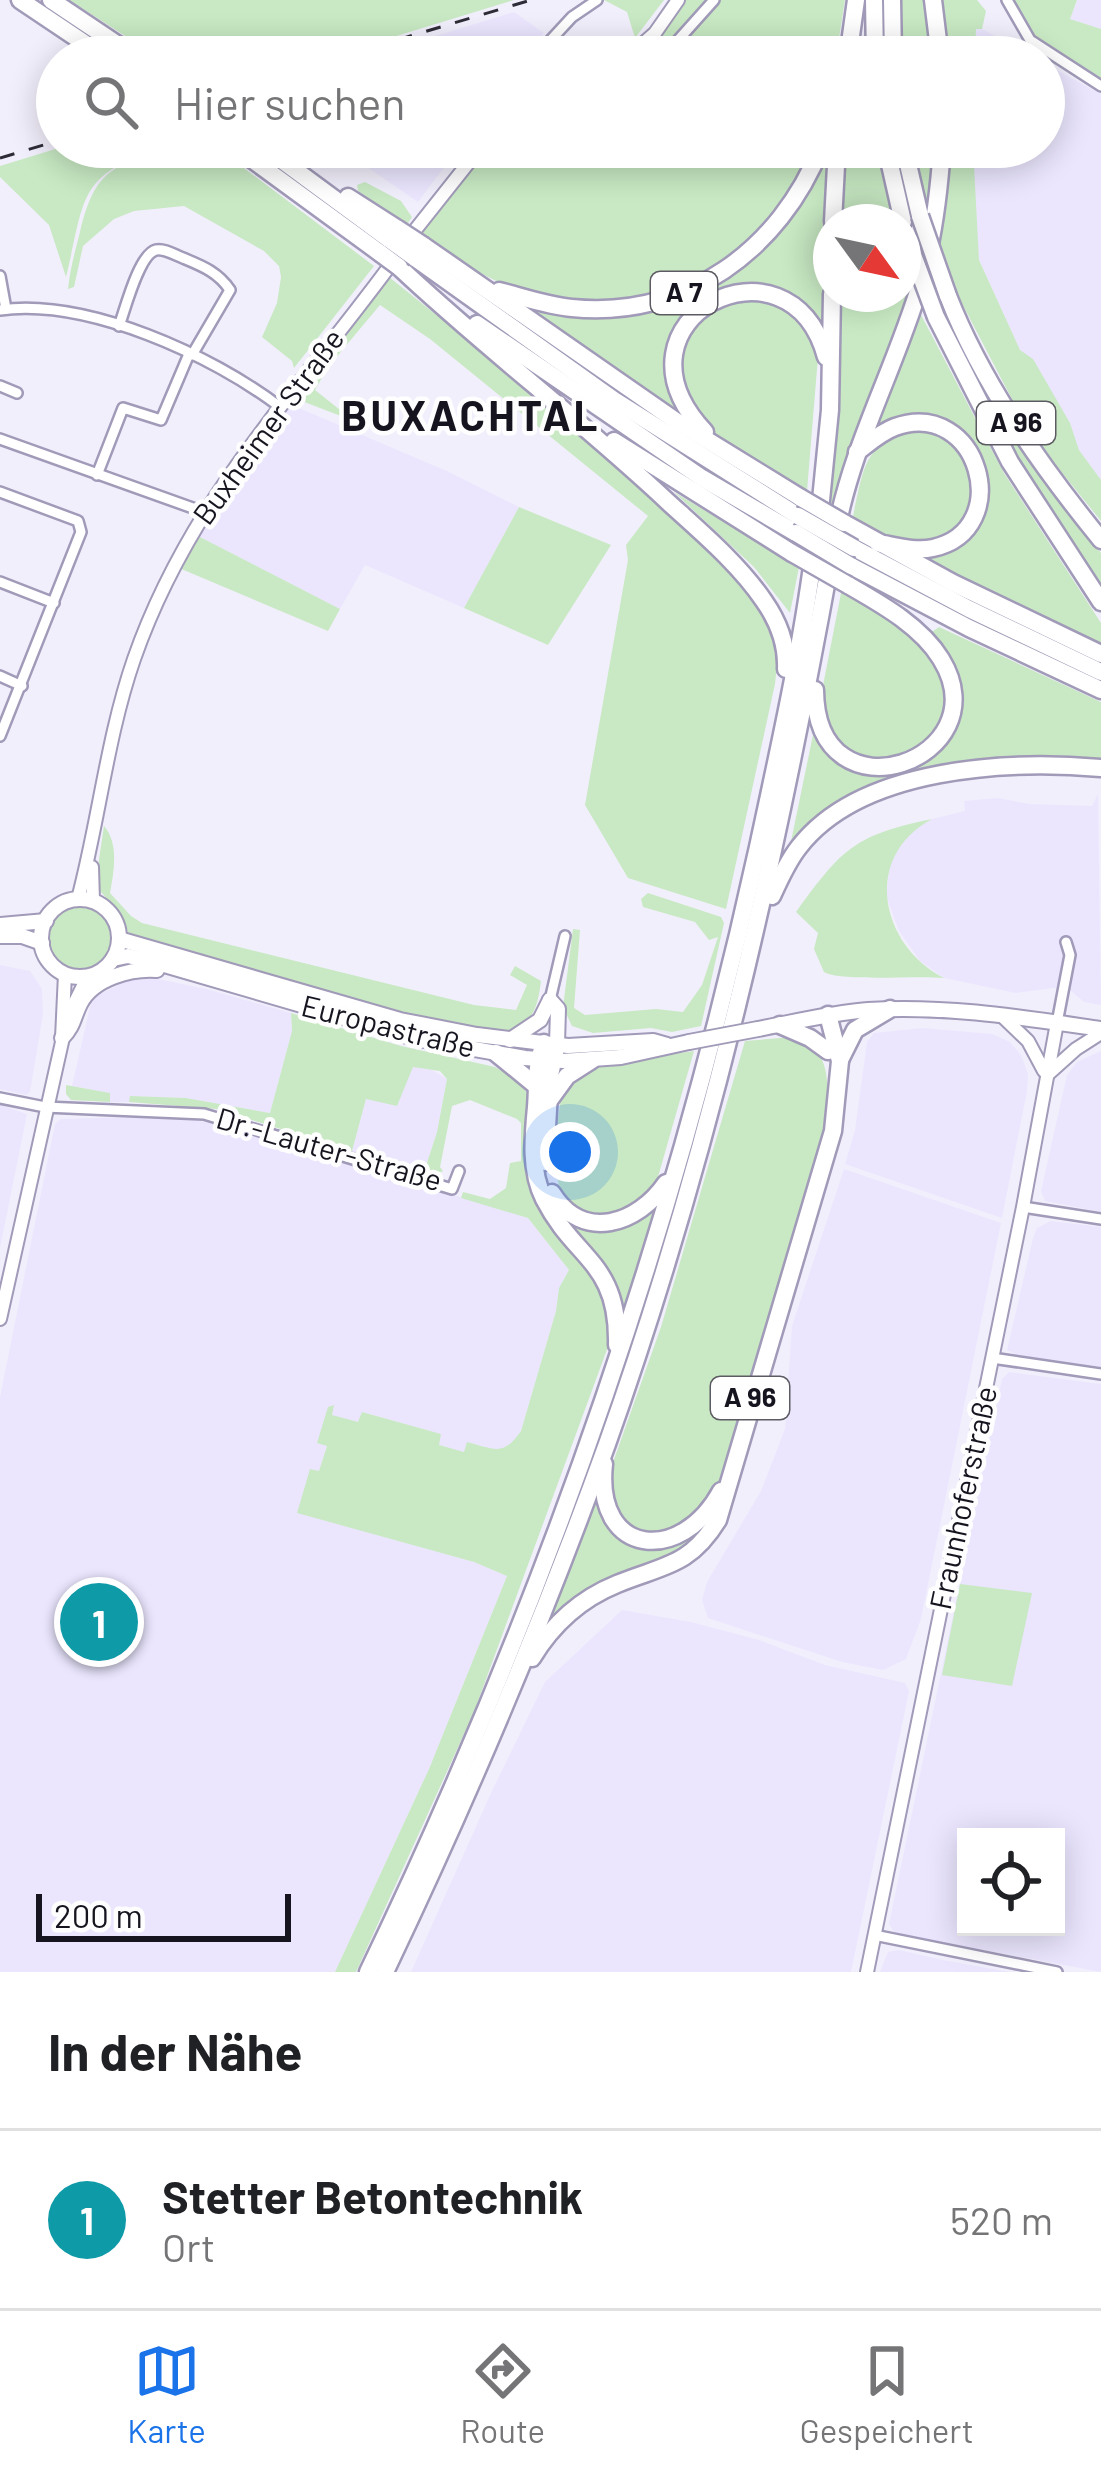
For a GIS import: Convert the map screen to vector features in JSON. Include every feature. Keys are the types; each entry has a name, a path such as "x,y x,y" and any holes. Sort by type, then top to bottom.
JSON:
{"highway":[{"path":"20,0 74,36"},
{"path":"51,0 105,36"},
{"path":"851,36 856,0"},
{"path":"874,0 875,36"},
{"path":"892,0 893,36"},
{"path":"933,0 937,36"},
{"name":"A 7","path":"270,168 413,257 483,286 578,309 628,307 681,294 729,268 770,233 793,204 811,168"},
{"name":"A 7","path":"292,168 413,257 603,413 969,609 1101,672"},
{"path":"834,204 836,168"},
{"path":"892,168 902,204"},
{"name":"A 96","path":"905,168 907,204"},
{"path":"368,1972 504,1667 616,1364 760,897 841,506 856,453 920,285 940,168"},
{"name":"A 96","path":"921,247 1001,402 1101,540"},
{"path":"413,257 456,320 573,415 686,518 766,603 785,646 782,732"},
{"path":"921,267 936,317 1010,462 1101,602"},
{"name":"A 7","path":"483,286 676,422 748,466"},
{"path":"831,381 822,340 795,307 775,296 750,291 715,299 686,324 675,346 672,366 683,405 798,516 854,548 878,543 925,549 954,538 967,526 977,507 979,472 960,440 923,424 892,428 856,453"},
{"path":"760,897 782,732 809,590 831,381 832,312"},
{"path":"573,415 902,619 940,657 952,695 948,724 938,741 918,759 888,768 866,766 840,753 818,722 814,650"},
{"path":"878,543 1101,654"},
{"name":"A 7","path":"854,548 968,628 1101,690"},
{"path":"760,897 800,845 862,798 926,779 1012,766 1101,768"},
{"name":"A 96","path":"385,1972 496,1727 606,1445 692,1170 745,939"},
{"path":"496,1727 510,1710 532,1658 561,1619 600,1592 682,1559 706,1539 718,1520 833,1131 834,1056 855,1030 890,1009"},
{"name":"A 96","path":"606,1445 604,1505 623,1532 643,1541 660,1542 689,1531 719,1495 824,1150 834,1056 828,1016"},
{"path":"780,1024 834,1056"},
{"path":"503,1047 534,1084"},
{"path":"548,1052 547,1178 556,1200 579,1219 602,1224 630,1219 654,1200 677,1167"},
{"path":"548,1052 534,1084 537,1181 554,1215 608,1284 616,1313 616,1364"},
{"path":"547,1102 595,1052"}],"main road":[{"path":"86,900 112,916 119,939 112,959 88,976 65,974 47,958 42,943 46,921 56,908 86,900"},
{"path":"0,925 46,921"},
{"path":"0,936 22,935 42,943"},
{"name":"Europastraße","path":"119,939 503,1047"},
{"name":"Europastraße","path":"112,959 128,956 418,1039 548,1052 656,1052 667,1045 780,1024 890,1009 1002,1016 1101,1031"},
{"path":"62,1038 74,1026 85,998 116,976 137,969 192,973"},
{"path":"550,1000 559,1020 595,1052"},
{"path":"503,1047 540,1020 550,1000"},
{"path":"548,1052 550,1000"},
{"path":"548,1052 559,1020"}],"street":[{"path":"554,36 597,0"},
{"path":"652,36 677,0"},
{"path":"682,36 714,0"},
{"path":"1007,0 1028,36"},
{"path":"1065,63 1101,86"},
{"name":"Buxheimer Straße","path":"86,900 112,737 134,658 171,572 246,448 462,168"},
{"path":"97,475 123,408 161,420 190,355 230,290 206,268 160,249 151,251 142,262 119,326"},
{"path":"0,276 3,310 69,312 119,326 190,355 263,393 280,407"},
{"path":"0,386 17,393"},
{"path":"0,440 204,512"},
{"path":"0,492 78,521 81,532 0,736"},
{"path":"0,582 54,603"},
{"path":"0,676 22,686"},
{"path":"550,1000 565,936"},
{"path":"1057,1023 1069,963 1066,942"},
{"path":"62,1038 65,974"},
{"path":"0,1319 62,1038 88,976"},
{"path":"1002,1016 1034,1048 1046,1076 1101,1031"},
{"name":"Fraunhoferstraße","path":"866,1972 1057,1023"},
{"path":"0,1098 45,1107"},
{"name":"Dr.-Lauter-Straße","path":"45,1107 204,1114 452,1189 459,1171"},
{"path":"1023,1207 1101,1219"},
{"path":"992,1358 1101,1374"},
{"path":"874,1935 1057,1972"}],"shaded area":[{"path":"1077,0 1101,0 1101,29 1070,19"},
{"path":"514,12 544,33 542,36 435,36"},
{"path":"976,28 995,36 976,36"},
{"path":"1065,74 1101,94 1101,480 1079,450 1070,423 1020,350 979,260 974,168 1065,168"},
{"path":"369,168 443,168 418,202"},
{"path":"292,405 519,507 464,608 365,565 340,609 196,535 283,410"},
{"path":"1098,794 1101,1005 1084,1002 1071,991 1053,988 1016,993 944,978 920,961 899,931 886,896 891,857 907,833 932,819 965,811 964,801 998,798 1092,806"},
{"path":"0,965 30,971 42,989 43,1014 26,1095 0,1089"},
{"path":"139,975 291,1013 292,1031 270,1113 186,1098 131,1096 129,1102 110,1102 109,1093 72,1086 92,998"},
{"path":"923,1028 992,1034 1010,1042 1021,1055 1028,1074 1027,1091 1002,1218 845,1164 855,1130 867,1042 874,1033"},
{"path":"1101,1051 1101,1212 1045,1201 1041,1191 1067,1075 1077,1062"},
{"path":"413,1067 427,1067 447,1079 423,1175 352,1151 366,1099"},
{"path":"0,1105 27,1114 0,1248"},
{"path":"172,1116 236,1128 528,1218 569,1270 559,1288 521,1431 511,1446 499,1451 468,1442 464,1452 438,1445 440,1434 363,1412 359,1423 331,1415 318,1443 327,1445 319,1472 311,1469 298,1513 474,1562 507,1576 429,1769 335,1972 0,1972 0,1397 55,1124 61,1119"},
{"path":"844,1169 1001,1223 921,1619 906,1659 883,1670 842,1662 708,1618 702,1600 707,1582 761,1491 785,1429 792,1326"},
{"path":"1051,1221 1101,1227 1101,1369 1025,1359 1007,1350 1033,1238 1037,1228"},
{"path":"1009,1372 1101,1384 1101,1972 909,1936 894,1932 889,1924 1002,1379"},
{"path":"622,1610 691,1622 759,1640 825,1665 905,1683 909,1691 851,1972 411,1972 545,1682"},
{"path":"899,1950 1009,1972 880,1972 888,1952"}],"green space":[{"path":"69,0 514,0 397,36 125,36"},
{"path":"604,0 664,0 637,36 627,12"},
{"path":"686,0 710,0 677,36 659,36"},
{"path":"719,0 845,0 839,36 687,36"},
{"path":"900,0 927,0 932,36 901,36"},
{"path":"939,0 977,0 986,11 976,36 944,36"},
{"path":"1014,0 1077,0 1070,19 1101,29 1101,80 1065,58 1065,36 1034,36"},
{"path":"36,155 36,168 115,168 90,191 66,277 49,225 0,177 0,166"},
{"path":"244,168 374,266 294,368 292,361 262,337 277,303 279,266 264,251 184,206 134,211 114,219 83,246 74,287 68,289 86,210 112,171"},
{"path":"470,168 804,168 775,215 718,266 684,285 609,303 568,302 527,293 471,268 418,236"},
{"path":"814,168 826,168 825,204 813,204 813,312 822,312 822,332 788,296 763,284 744,283 706,298 678,327 670,345 668,378 682,417 515,299 557,311 713,284"},
{"path":"841,168 881,168 889,204 840,204"},
{"path":"918,168 934,168 929,213"},
{"path":"945,168 974,168 979,260 1020,350 1033,359 1070,423 1079,450 1101,480 1101,521 1016,407 956,292 937,238"},
{"path":"365,182 401,201 412,217 406,226 358,191 357,185"},
{"path":"389,277 654,498 736,577 766,616 777,643 775,684 726,909 628,878 585,805 628,560 626,545 648,516 430,339 380,305 328,367 315,390 354,421 299,400 298,395"},
{"path":"769,299 804,323 818,357 807,491 723,441 700,419 683,388 682,354 695,324 728,300"},
{"path":"837,312 904,312 847,456 834,505 827,500"},
{"path":"920,312 1004,473 1101,623 1101,646 920,558 945,545 975,509 986,484 983,463 953,428 876,431"},
{"path":"985,393 1064,509 1101,553 1101,588 1021,470"},
{"path":"919,429 955,443 974,486 970,510 960,526 928,541 889,536 853,516 870,458 887,441"},
{"path":"674,492 799,567 790,613 754,567"},
{"path":"519,507 611,545 548,645 464,608"},
{"path":"196,535 340,609 328,631 179,568"},
{"path":"842,588 913,636 939,670 944,689 943,714 931,740 885,763 842,748 819,706"},
{"path":"939,627 1101,702 1101,763 890,781 789,851 814,730 835,757 878,771 917,767 943,741 955,722 929,634"},
{"path":"932,819 910,835 895,855 888,901 906,945 922,964 944,978 846,977 824,972 814,949 818,933 796,912 852,848 884,831"},
{"path":"104,826 114,849 110,893 142,923 474,1005 516,1010 527,985 510,975 515,966 541,981 535,1009 518,1028 499,1032 403,1014 139,941 95,886"},
{"path":"648,893 721,917 724,923 701,1026 672,1032 651,1028 593,1033 572,1026 563,1007 573,929 580,930 574,1008 585,1015 656,1009 683,1012 702,985 718,937 709,940 695,922 643,907 641,899"},
{"path":"80,904 104,914 114,938 104,962 80,972 56,962 46,938 56,914"},
{"path":"291,1013 517,1076 531,1101 527,1150 607,1294 609,1344 474,1712 356,1972 335,1972 429,1769 507,1576 474,1562 297,1513 310,1469 319,1471 327,1446 317,1443 328,1407 334,1405 332,1415 358,1422 362,1412 441,1434 439,1445 464,1452 467,1442 498,1449 509,1445 521,1431 559,1288 569,1270 528,1218 461,1198 463,1192 490,1199 506,1188 510,1163 521,1161 521,1123 517,1119 470,1100 452,1106 443,1171 432,1176 424,1172 447,1079 440,1071 413,1067 397,1106 366,1099 352,1151 216,1109 129,1102 130,1096 186,1098 270,1113 292,1031"},
{"path":"793,1037 806,1042 822,1060 826,1122 723,1477 713,1497 675,1533 641,1535 616,1517 606,1482 661,1327 745,1041"},
{"path":"694,1051 654,1191 633,1212 587,1217 562,1198 553,1159 562,1089 594,1066"},
{"path":"66,1085 110,1093 110,1102 71,1100"},
{"path":"657,1203 622,1316 605,1264 560,1215 594,1226"},
{"path":"595,1498 645,1546 714,1512 693,1546 553,1621 549,1619"},
{"path":"960,1584 1032,1593 1012,1686 942,1675"}],"railway":[{"path":"410,36 531,0"},
{"path":"0,158 36,147"}],"place":[{"name":"Stetter Betontechnik","path":"99,1622"}],"district":[{"name":"BUXACHTAL","path":"471,416"}]}
